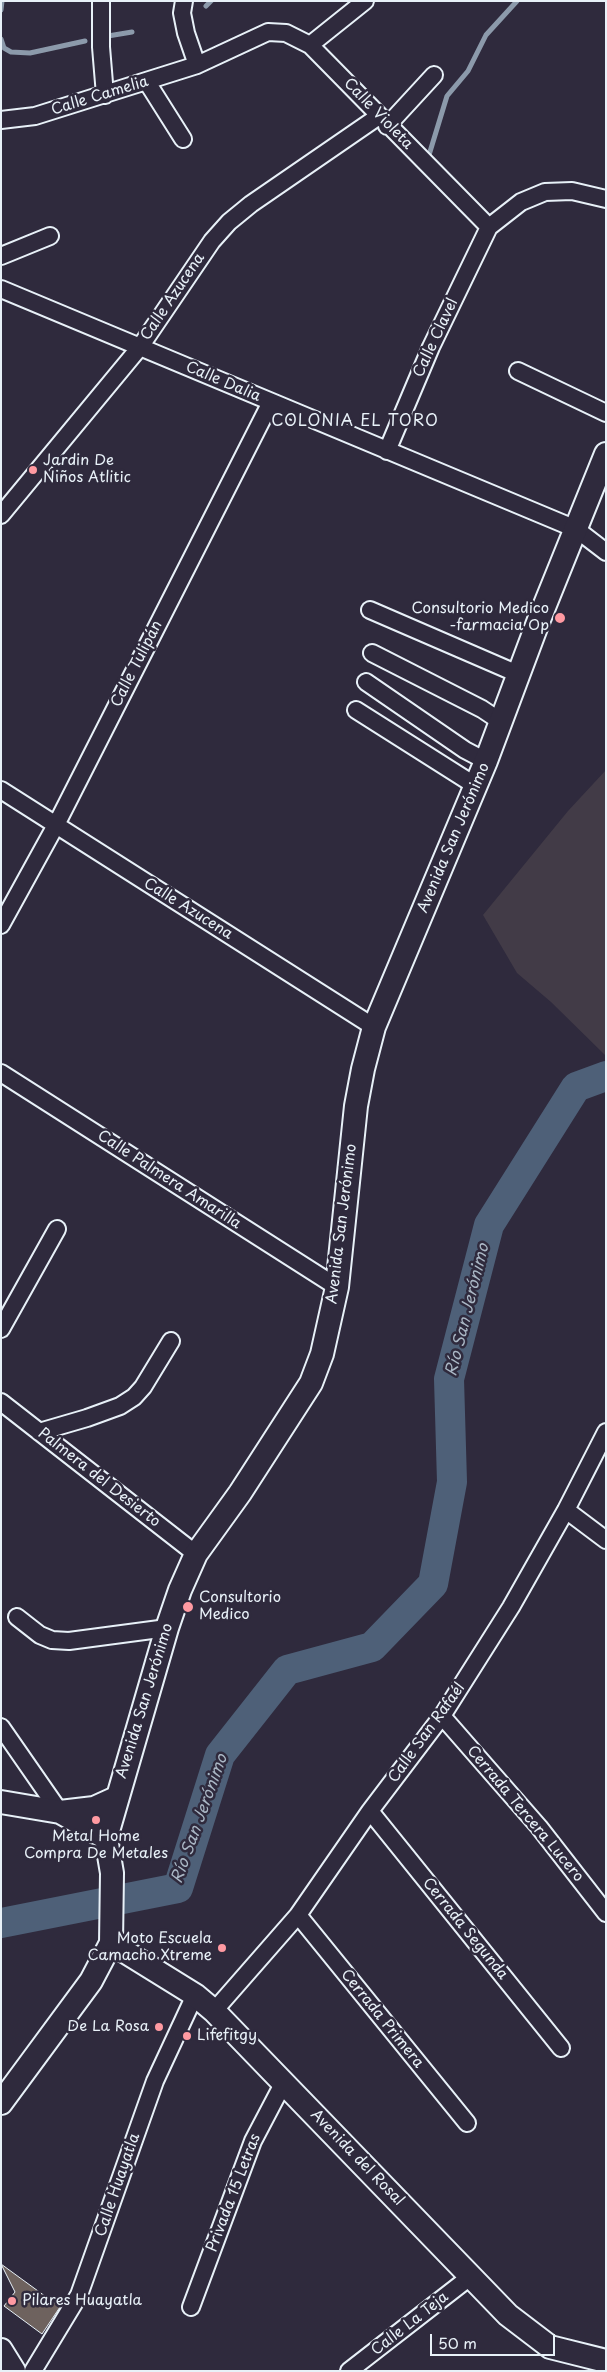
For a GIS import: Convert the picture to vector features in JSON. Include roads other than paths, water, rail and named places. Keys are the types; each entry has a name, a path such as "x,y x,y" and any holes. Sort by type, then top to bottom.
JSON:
{"main road":[{"name":"Avenida San Jerónimo","path":"5,2093 91,1981 112,1934 112,1873 106,1838 116,1798 140,1725 167,1628 180,1590 196,1554 240,1493 311,1383 322,1354 337,1287 356,1106 374,1027 476,786 518,674 606,454"},
{"path":"1,1802 60,1812 94,1808 116,1798"},
{"path":"60,1812 106,1838"},
{"name":"Avenida del Rosal","path":"112,1934 214,2011 508,2316 550,2347 606,2361"},
{"path":"1,2350 14,2371"}],"street":[{"path":"101,1 101,47 105,95"},
{"path":"184,1 182,12 186,33 197,65"},
{"path":"310,45 365,1"},
{"name":"Calle Violeta","path":"197,65 268,32 286,33 310,45 383,121 489,226"},
{"name":"Calle Camelia","path":"1,120 35,116 197,65"},
{"name":"Calle Azucena","path":"1,515 140,347 212,241 229,222 259,198 383,121 434,75"},
{"path":"147,82 183,139"},
{"path":"489,226 521,202 545,192 572,191 606,199"},
{"name":"Calle Clavel","path":"387,451 431,347 489,226"},
{"path":"1,256 50,236"},
{"name":"Calle Dalia","path":"1,289 576,529 606,552"},
{"path":"518,372 606,412"},
{"name":"Calle Tulipán","path":"1,925 56,825 271,402"},
{"path":"370,610 518,674"},
{"path":"372,653 482,709 500,721"},
{"path":"366,682 465,750 486,761"},
{"path":"356,710 476,786"},
{"name":"Calle Azucena","path":"1,790 374,1027"},
{"name":"Calle Palmera Amarilla","path":"1,1073 337,1287"},
{"path":"1,1329 58,1229"},
{"path":"39,1432 120,1406 134,1397 143,1387 171,1341"},
{"name":"Palmera del Desierto","path":"1,1402 196,1554"},
{"name":"Calle San Rafaél","path":"214,2011 298,1914 370,1811 442,1716 511,1607 566,1510 606,1432"},
{"path":"566,1510 606,1540"},
{"path":"17,1617 40,1635 52,1640 69,1641 167,1628"},
{"name":"Cerrada Tercera Lucero","path":"442,1716 538,1827 606,1913"},
{"path":"1,1726 60,1812"},
{"name":"Cerrada Segunda","path":"370,1811 561,2048"},
{"name":"Cerrada Primera","path":"298,1914 467,2124"},
{"name":"Calle Huayatla","path":"33,2371 79,2295 155,2081 194,1995"},
{"name":"Privada 15 Letras","path":"191,2307 253,2141 284,2082"},
{"name":"Calle La Teja","path":"349,2371 470,2277"}],"waterway":[{"path":"1,10 2,1"},
{"path":"206,6 211,1"},
{"path":"429,155 447,96 468,71 486,35 517,1"},
{"path":"108,36 132,32"},
{"path":"1,39 4,48 11,52 30,53 85,41"},
{"name":"Río San Jerónimo","path":"1,1923 178,1888 220,1755 287,1670 372,1647 433,1584 452,1482 449,1379 489,1225 576,1087 606,1076"}],"place":[{"name":"Jardin De Niños Atlitic","path":"33,470"},
{"name":"Consultorio Medico -farmacia Op","path":"560,618"},
{"name":"Consultorio Medico","path":"188,1607"},
{"name":"Metal Home Compra De Metales","path":"96,1820"},
{"name":"Moto Escuela Camacho Xtreme","path":"222,1948"},
{"name":"De La Rosa","path":"159,2027"},
{"name":"Lifefitgy","path":"187,2036"},
{"name":"Pilares Huayatla","path":"12,2301"}],"district":[{"name":"COLONIA EL TORO","path":"355,422"}]}
